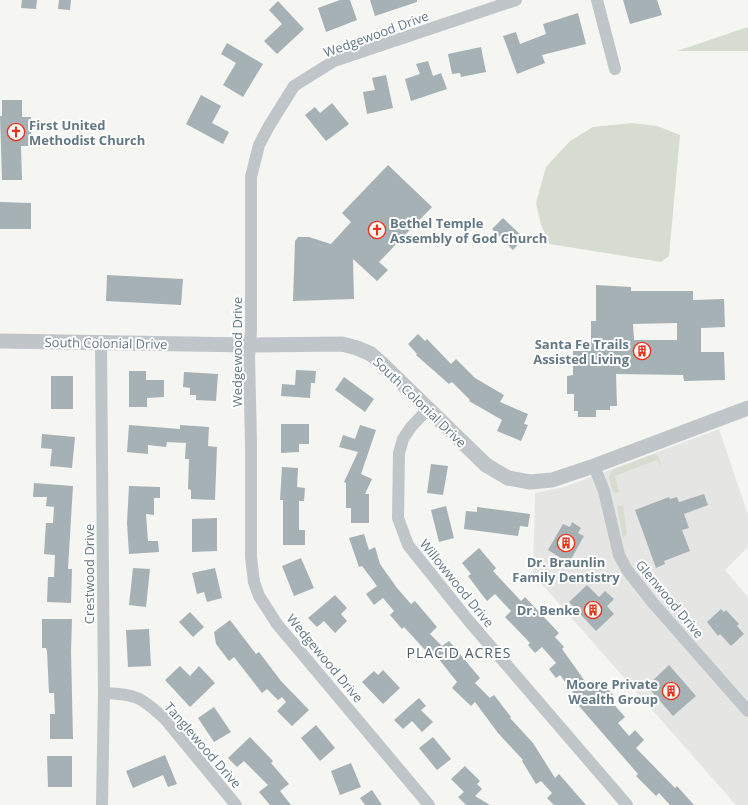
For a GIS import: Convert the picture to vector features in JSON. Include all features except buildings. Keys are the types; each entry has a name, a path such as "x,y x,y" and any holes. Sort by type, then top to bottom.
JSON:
{"street":[{"name":"Wedgewood Drive","path":"429,805 277,624 259,596 254,582 251,557 251,177 259,145 294,86 334,61 516,0"},
{"path":"597,0 615,69"},
{"name":"South Colonial Drive","path":"0,341 250,345 329,344 356,348 371,354 380,362 486,465 508,478 530,482 542,482 594,466 748,408"},
{"name":"Crestwood Drive","path":"101,343 104,693 102,805"},
{"name":"Willowwood Drive","path":"428,409 411,427 403,439 399,453 398,518 408,545 468,620 627,805"},
{"name":"Glenwood Drive","path":"594,466 604,491 619,555 627,570 653,603 748,711"},
{"name":"Tanglewood Drive","path":"104,693 128,694 152,707 165,719 236,805"}],"shaded area":[{"path":"748,27 748,51 677,51"},
{"path":"632,123 657,126 680,135 669,256 661,262 550,244 541,225 536,203 546,167 570,141 593,127"},
{"path":"719,429 748,515 748,547 725,570 748,597 748,805 736,805 533,574 535,493 564,487"},
{"path":"654,454 658,456 662,468 657,460 615,476 619,491 617,493 613,492 609,477 612,470"},
{"path":"619,505 623,506 627,534 623,538 617,508"}],"place":[{"name":"First United Methodist Church","path":"16,132"},
{"name":"Bethel Temple Assembly of God Church","path":"377,230"},
{"name":"Santa Fe Trails Assisted Living","path":"642,351"},
{"name":"Dr. Braunlin Family Dentistry","path":"566,543"},
{"name":"Dr. Benke","path":"593,610"},
{"name":"Moore Private Wealth Group","path":"671,691"}],"district":[{"name":"PLACID ACRES","path":"459,653"}]}
